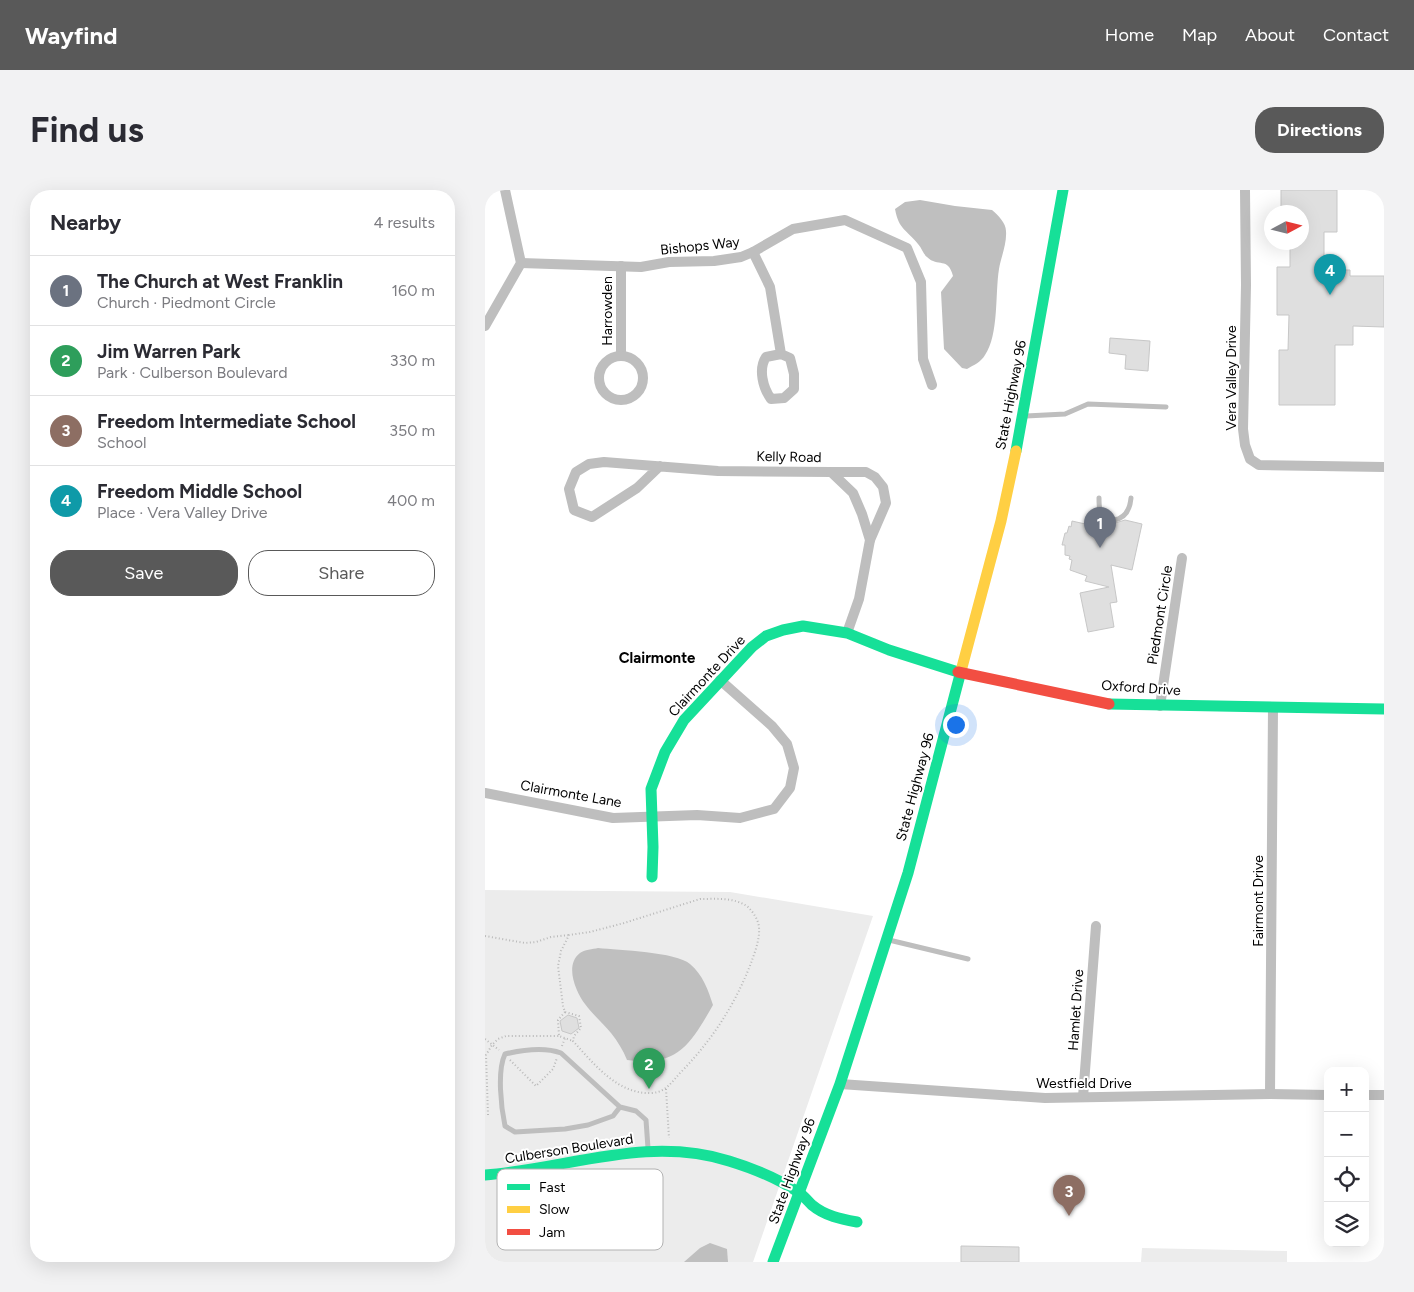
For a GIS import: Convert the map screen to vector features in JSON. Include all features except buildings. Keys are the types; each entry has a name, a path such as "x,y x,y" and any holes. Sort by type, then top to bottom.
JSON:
{"street":[{"path":"485,326 521,263 505,190"},
{"name":"State Highway 96","path":"773,1262 840,1084 908,873 1001,521 1023,416 1063,190"},
{"name":"Vera Valley Drive","path":"1245,190 1246,285 1243,430 1250,459 1259,465 1384,467"},
{"name":"Bishops Way","path":"521,263 641,267 669,262 713,261 741,257 793,229 845,220 907,248 921,282 923,359 932,385"},
{"path":"753,252 770,287 781,354"},
{"name":"Harrowden","path":"621,266 621,356"},
{"path":"781,354 790,358 794,374 794,389 784,398 771,399 766,392 762,373 764,360 766,356 781,354"},
{"name":"Harrowden","path":"621,356 635,360 640,366 643,380 637,394 623,400 610,396 601,386 600,379 600,372 608,360 621,356"},
{"name":"Kelly Road","path":"660,466 637,488 592,517 574,510 569,489 576,472 589,464 604,462 660,466 718,471 831,472 853,493 870,540 859,599 847,633"},
{"path":"831,472 866,472 875,477 883,487 886,503 870,540"},
{"name":"Piedmont Circle","path":"1160,706 1182,558"},
{"name":"Clairmonte Drive","path":"652,877 651,789 665,752 684,720 752,647 766,636 803,626 847,633"},
{"name":"Oxford Drive","path":"847,633 889,650 961,673 1110,704 1384,709"},
{"name":"Clairmonte Lane","path":"485,793 613,818 697,815 740,818 773,809 790,788 794,768 787,744 772,726 720,680"},
{"name":"Fairmont Drive","path":"1270,1094 1273,708"},
{"name":"Hamlet Drive","path":"1083,1097 1096,926"},
{"name":"Westfield Drive","path":"840,1084 1045,1098 1270,1094 1324,1095"},
{"path":"1369,1095 1384,1095"},
{"name":"Culberson Boulevard","path":"542,1169 615,1155 681,1150 721,1158 759,1171 800,1193 823,1213 842,1220 857,1222"}],"lane":[{"path":"1023,416 1065,414 1089,404 1166,407"},
{"path":"1099,498 1099,507 1105,518"},
{"path":"1114,520 1120,519 1127,514 1131,498"},
{"path":"887,940 968,959"},
{"path":"620,1108 613,1116 588,1125 565,1129 515,1132 505,1126 502,1111 501,1062 505,1054 553,1050 559,1052 620,1108 636,1111 646,1120 649,1151"}],"path":[{"path":"485,936 525,943 536,942 551,937 590,932 700,899 732,900 747,907 756,917 759,928 757,948 740,990 721,1023 697,1055 666,1089 660,1092 640,1093 625,1088 616,1083 573,1041 559,1036 558,1020 565,1012"},
{"path":"565,1012 558,966 561,951 569,935"},
{"path":"565,1012 579,1016 581,1028 574,1036 573,1041"},
{"path":"485,1040 505,1054 536,1086 553,1069 565,1038"},
{"path":"666,1089 669,1138"}],"shaded area":[{"path":"920,200 992,210 1001,219 1006,228 1006,241 999,269 993,336 983,357 967,369 962,368 944,349 941,292 953,276 951,270 945,264 935,262 926,256 901,225 895,209 905,202"},
{"path":"485,890 730,892 873,916 753,1262 485,1262"},
{"path":"598,948 647,952 673,957 690,964 698,973 707,988 713,1005 689,1042 680,1050 671,1056 659,1060 627,1060 614,1036 591,1011 575,986 572,971 575,958 582,952"},
{"path":"710,1243 727,1249 728,1262 684,1262 700,1248"},
{"path":"1142,1248 1287,1251 1287,1262 1141,1262"}],"traffic: fast":[{"path":"1016,451 1063,190"},
{"path":"652,877 651,789 665,752 684,720 752,647 766,636 803,626 847,633 889,650 958,672"},
{"path":"773,1262 840,1084 908,873 961,671"},
{"path":"1109,704 1384,709"},
{"path":"533,1169 637,1152 668,1151 698,1154 729,1161 764,1174 798,1192 822,1212 857,1222"},
{"path":"485,1175 497,1174"}],"traffic: slow":[{"path":"961,671 1001,521 1016,451"}],"traffic: jam":[{"path":"958,672 1109,704"}],"place":[{"name":"Freedom Middle School","path":"1330,295"},
{"name":"The Church at West Franklin","path":"1100,548"},
{"name":"Jim Warren Park","path":"649,1089"},
{"name":"Freedom Intermediate School","path":"1069,1216"}],"district":[{"name":"Clairmonte","path":"657,658"}]}
